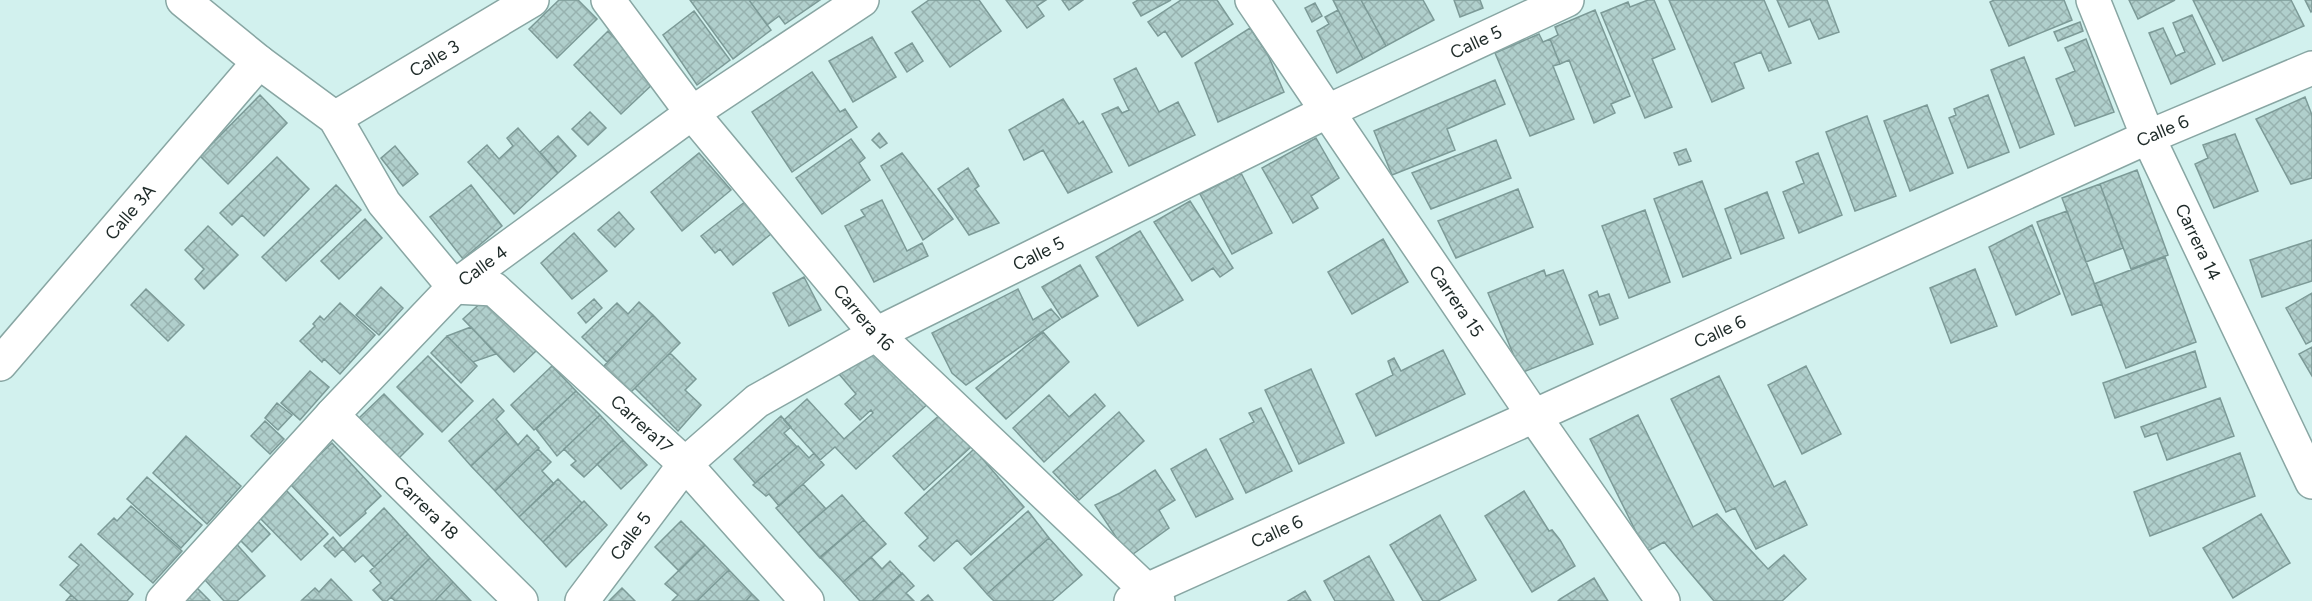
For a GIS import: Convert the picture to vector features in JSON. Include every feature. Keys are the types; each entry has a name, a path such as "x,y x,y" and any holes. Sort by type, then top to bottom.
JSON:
{"street":[{"path":"183,0 259,62 335,118 384,203 454,287"},
{"name":"Calle 3","path":"335,118 532,0"},
{"name":"Carrera 16","path":"608,0 692,113 876,334 1145,597"},
{"name":"Calle 4","path":"163,601 332,415 454,287 692,113 862,0"},
{"name":"Carrera 15","path":"1252,0 1534,416 1663,601"},
{"name":"Calle 5","path":"582,601 685,464 757,401 876,334 1328,111 1567,0"},
{"name":"Carrera 14","path":"2093,0 2148,136 2312,482"},
{"name":"Calle 3A","path":"0,364 259,62"},
{"name":"Calle 6","path":"1145,597 1534,416 2148,136 2312,68"},
{"name":"Carrera17","path":"454,287 494,289 685,464 807,601"},
{"name":"Carrera 18","path":"332,415 521,601"}],"building":[{"path":"559,0 578,0 597,19 557,58 529,29"},
{"path":"690,0 749,0 771,30 733,59"},
{"path":"749,0 820,0 785,24 779,16 767,25"},
{"path":"929,0 979,0 1001,31 950,67 912,12"},
{"path":"1006,0 1046,0 1037,6 1044,16 1027,28"},
{"path":"1062,0 1083,0 1069,10"},
{"path":"1138,0 1171,0 1141,16 1133,3"},
{"path":"1181,0 1217,0 1233,24 1182,57 1165,31 1158,36 1148,22"},
{"path":"1333,0 1361,0 1386,46 1363,59"},
{"path":"1361,0 1423,0 1434,20 1386,46"},
{"path":"1454,0 1480,0 1483,8 1460,17"},
{"path":"1654,0 1675,49 1652,59 1672,107 1645,118 1601,13 1628,2 1630,7"},
{"path":"1669,0 1764,0 1791,63 1769,71 1761,52 1734,63 1744,88 1712,102"},
{"path":"1777,0 1827,0 1839,32 1819,39 1810,19 1789,27"},
{"path":"1994,0 2064,0 2072,20 2009,46 1990,2"},
{"path":"2129,0 2175,0 2138,19"},
{"path":"2193,0 2291,0 2304,26 2223,61"},
{"path":"2305,0 2312,0 2311,12"},
{"path":"1315,3 1322,16 1312,22 1305,8"},
{"path":"1338,10 1363,59 1337,73 1317,31 1329,24 1325,17"},
{"path":"1595,10 1630,96 1611,104 1615,113 1594,123 1569,60 1560,64 1550,39 1558,35 1555,27"},
{"path":"694,11 730,60 697,85 663,35"},
{"path":"2192,15 2215,64 2171,84 2149,33 2163,28 2176,56 2185,52 2173,23"},
{"path":"2080,22 2083,31 2058,41 2054,32"},
{"path":"1250,28 1268,55 1284,92 1218,122 1195,63"},
{"path":"608,31 656,81 621,114 574,65"},
{"path":"1539,34 1543,42 1550,39 1560,64 1553,66 1574,119 1530,136 1495,53"},
{"path":"872,37 896,77 853,102 829,61"},
{"path":"2086,39 2114,112 2075,126 2056,79 2075,71 2065,48"},
{"path":"912,43 923,61 907,72 895,53"},
{"path":"2024,57 2054,134 2020,148 1991,70"},
{"path":"1136,68 1159,112 1178,102 1195,135 1129,166 1102,114 1118,107 1122,113 1129,110 1114,79"},
{"path":"812,72 840,112 845,109 857,127 792,172 752,112"},
{"path":"1495,80 1505,104 1447,129 1455,150 1392,175 1374,131"},
{"path":"260,95 287,123 228,184 200,156"},
{"path":"1988,95 2009,152 1968,168 1949,118 1956,115 1954,109"},
{"path":"2305,97 2312,115 2312,178 2291,184 2256,119"},
{"path":"1063,99 1079,124 1083,121 1112,172 1068,193 1043,150 1024,160 1009,130"},
{"path":"1927,105 1953,173 1910,191 1884,121"},
{"path":"590,112 606,128 588,145 572,129"},
{"path":"1867,116 1896,196 1855,211 1826,132"},
{"path":"518,128 558,173 514,214 468,162 487,145 499,159 513,146 507,138"},
{"path":"879,133 887,143 880,148 872,140"},
{"path":"2235,134 2258,191 2214,208 2195,164 2208,158 2203,145"},
{"path":"558,136 576,156 558,173 540,152"},
{"path":"1316,138 1339,178 1311,196 1318,208 1293,223 1262,168"},
{"path":"851,139 865,158 859,163 870,180 822,214 796,178"},
{"path":"1496,140 1511,178 1431,209 1412,173"},
{"path":"395,146 418,174 403,186 381,158"},
{"path":"1686,149 1691,161 1679,165 1674,153"},
{"path":"699,153 731,190 682,231 651,192"},
{"path":"902,153 953,219 923,240 881,166"},
{"path":"1818,153 1842,215 1799,233 1783,192 1804,183 1796,162"},
{"path":"277,157 309,189 264,236 242,215 232,225 220,213"},
{"path":"968,168 979,186 975,189 999,223 969,235 938,189"},
{"path":"2137,170 2168,255 2131,269 2100,184"},
{"path":"1241,173 1272,233 1232,254 1200,194"},
{"path":"1702,181 1731,258 1683,277 1654,199"},
{"path":"2100,184 2123,248 2086,262 2062,198"},
{"path":"336,185 361,210 286,281 262,257"},
{"path":"471,185 502,226 463,259 430,217"},
{"path":"1518,189 1533,227 1456,258 1438,221"},
{"path":"1767,192 1784,238 1741,254 1725,209"},
{"path":"882,200 907,251 922,243 928,256 874,282 845,226 865,216 861,210"},
{"path":"746,201 771,234 733,265 720,249 715,253 701,236"},
{"path":"1190,201 1233,268 1220,277 1213,268 1192,281 1154,222"},
{"path":"1645,210 1670,282 1629,298 1602,226"},
{"path":"2067,211 2102,304 2072,315 2037,222"},
{"path":"619,212 634,229 615,247 598,230"},
{"path":"365,219 382,238 339,279 321,261"},
{"path":"2032,225 2060,294 2016,315 1989,247"},
{"path":"208,226 238,255 204,289 195,279 204,269 185,250"},
{"path":"1140,231 1183,300 1138,326 1096,257"},
{"path":"574,233 607,271 572,299 541,263"},
{"path":"1383,239 1408,282 1352,314 1328,272"},
{"path":"2312,240 2312,281 2262,297 2250,260"},
{"path":"2165,257 2196,342 2126,368 2094,284"},
{"path":"1080,265 1098,296 1062,318 1042,287"},
{"path":"1975,269 1997,326 1951,343 1930,288"},
{"path":"1544,270 1546,276 1563,270 1593,344 1521,373 1488,293"},
{"path":"804,277 821,310 789,326 773,293"},
{"path":"381,287 403,308 379,335 356,315"},
{"path":"146,289 184,325 168,341 131,305"},
{"path":"1018,289 1033,320 1051,309 1060,319 966,385 952,373 932,333"},
{"path":"1597,291 1599,297 1609,294 1618,318 1600,325 1589,295"},
{"path":"2312,293 2312,341 2306,344 2286,308"},
{"path":"485,299 537,350 514,372 463,319"},
{"path":"594,299 602,308 586,323 578,313"},
{"path":"639,302 653,315 607,362 582,337 617,303 628,314"},
{"path":"340,303 375,335 340,374 324,359 322,362 300,341 315,326 313,324 320,316 324,320"},
{"path":"653,315 680,343 630,393 602,368"},
{"path":"471,327 496,354 473,362 447,336"},
{"path":"1043,332 1069,362 1006,419 976,388"},
{"path":"447,336 477,366 461,383 431,353"},
{"path":"870,347 931,401 856,469 835,447 820,460 784,420 807,399 844,439 873,413 871,410 860,420 845,404 856,394 839,374"},
{"path":"2312,347 2312,376 2299,354"},
{"path":"1443,350 1465,394 1376,436 1356,394 1393,375 1388,361 1394,358 1401,371"},
{"path":"2195,351 2206,387 2115,418 2103,383"},
{"path":"670,353 696,379 685,390 701,405 678,431 635,388"},
{"path":"428,356 473,401 442,432 397,387"},
{"path":"552,366 576,391 534,430 511,405"},
{"path":"1806,366 1841,434 1802,454 1768,385"},
{"path":"1311,369 1344,443 1299,464 1265,390"},
{"path":"310,371 329,387 300,420 281,403"},
{"path":"1719,376 1774,487 1785,481 1807,525 1756,549 1735,508 1726,512 1671,399"},
{"path":"576,391 600,415 557,456 536,429"},
{"path":"384,394 423,434 398,459 359,418"},
{"path":"1095,394 1105,406 1044,462 1013,428 1049,395 1069,417"},
{"path":"2220,398 2234,436 2167,460 2157,433 2145,437 2141,427"},
{"path":"493,399 504,411 496,419 507,432 471,466 449,441"},
{"path":"277,403 292,415 278,430 265,418"},
{"path":"1261,408 1292,471 1246,493 1220,439 1254,422 1249,413"},
{"path":"1119,412 1144,441 1079,500 1053,472"},
{"path":"942,413 972,446 924,490 893,456"},
{"path":"600,415 623,440 584,477 571,465 576,461 564,449"},
{"path":"1638,415 1693,527 1717,514 1768,569 1784,555 1806,579 1782,601 1714,601 1664,542 1646,552 1590,439"},
{"path":"781,416 791,427 784,433 797,447 755,483 734,459"},
{"path":"265,421 284,439 270,454 251,436"},
{"path":"507,432 518,445 527,435 539,448 495,491 471,466"},
{"path":"186,436 241,486 207,524 153,473"},
{"path":"623,440 647,465 621,489 597,464"},
{"path":"332,443 381,496 340,536 290,484 310,454 315,459"},
{"path":"798,446 809,458 814,453 824,465 779,506 769,494 766,496 753,485"},
{"path":"538,449 551,462 542,471 554,484 519,517 495,491"},
{"path":"974,449 1024,507 971,555 957,540 934,561 919,546 928,538 905,513"},
{"path":"1206,449 1233,499 1196,517 1171,469"},
{"path":"2240,453 2255,496 2150,536 2134,492"},
{"path":"1155,470 1175,500 1159,510 1169,528 1129,557 1095,505 1120,493"},
{"path":"147,477 202,525 181,548 127,499"},
{"path":"558,479 582,503 543,542 519,517"},
{"path":"803,484 826,509 798,533 776,508"},
{"path":"285,489 328,534 301,560 257,515"},
{"path":"1524,491 1549,531 1552,530 1560,540 1575,566 1532,592 1485,516"},
{"path":"842,495 864,520 820,558 798,533"},
{"path":"584,501 607,525 566,567 543,542"},
{"path":"131,506 182,551 153,583 98,534 114,518 117,521"},
{"path":"384,508 408,534 374,567 363,555 355,562 343,549"},
{"path":"1028,511 1049,538 987,594 964,568"},
{"path":"2261,514 2290,563 2233,598 2203,548"},
{"path":"1440,515 1476,580 1438,601 1423,601 1390,545"},
{"path":"254,517 270,534 252,552 235,535"},
{"path":"864,520 886,544 843,582 820,557"},
{"path":"681,521 705,545 679,571 655,547"},
{"path":"408,534 430,558 387,601 383,601 373,590 381,583 370,571"},
{"path":"333,537 343,549 335,557 324,546"},
{"path":"1049,538 1082,575 1052,601 994,601 987,594"},
{"path":"232,539 265,576 237,601 224,601 197,571"},
{"path":"81,544 133,594 127,601 78,601 60,585 79,565 69,557"},
{"path":"705,545 729,570 697,601 672,601 678,595 665,584"},
{"path":"1369,556 1394,601 1335,601 1324,581"},
{"path":"871,557 882,569 890,561 902,574 872,601 860,601 843,582"},
{"path":"430,558 453,582 435,601 395,601 391,597"},
{"path":"729,570 752,594 746,601 697,601"},
{"path":"902,573 914,586 906,593 914,601 872,601"},
{"path":"1594,578 1608,601 1558,601 1560,599"},
{"path":"331,579 352,601 302,600 315,588 319,592"},
{"path":"453,582 471,601 435,601"},
{"path":"197,588 210,601 184,601"},
{"path":"622,588 635,601 609,601"},
{"path":"1305,591 1311,601 1288,601"},
{"path":"752,594 759,601 746,601"},
{"path":"71,595 78,601 66,601"},
{"path":"928,595 933,601 921,601"}]}
